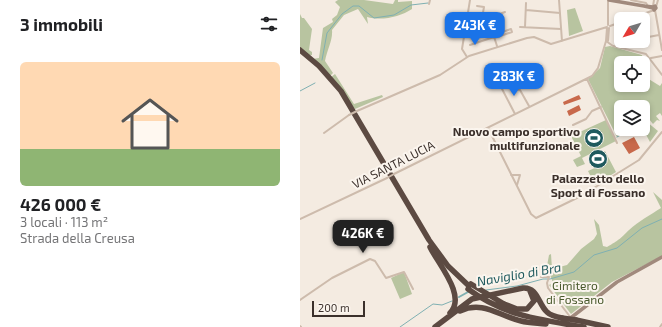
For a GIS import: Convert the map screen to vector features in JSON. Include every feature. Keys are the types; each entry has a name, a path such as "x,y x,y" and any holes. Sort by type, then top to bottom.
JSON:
{"highway":[{"path":"300,52 318,68 340,93 426,239 456,298 452,311 438,326"},
{"path":"300,52 322,69 341,91 429,240 448,266 469,286 504,304 521,310 527,309 534,301 532,293 526,289 517,289"},
{"path":"426,239 446,268 469,286 495,303 522,314 611,327"},
{"path":"438,326 475,298 517,289 529,288 535,293 548,313 578,322 588,327"},
{"path":"438,326 461,310 475,306 490,309 520,321 566,327"}],"main road":[{"path":"609,0 662,9"},
{"path":"559,327 578,322 617,282 662,257"}],"street":[{"path":"429,4 430,0"},
{"path":"467,57 462,49 470,0"},
{"path":"559,0 562,41"},
{"name":"VIA SANTA LUCIA","path":"300,219 587,79 597,70 606,45 604,43 607,41 609,0"},
{"path":"631,0 646,3 654,8"},
{"path":"654,0 654,8 662,50"},
{"path":"645,12 654,8 658,0"},
{"path":"525,27 526,3"},
{"path":"477,6 484,7 482,18"},
{"path":"526,10 560,12"},
{"path":"468,15 488,18 505,12"},
{"path":"488,18 497,46"},
{"path":"324,134 349,115 440,75 467,57 497,46 527,38 534,38 551,44 614,25"},
{"path":"468,27 484,30 491,28"},
{"path":"520,27 561,29"},
{"path":"470,45 511,29 512,32 494,36"},
{"path":"650,37 659,35"},
{"path":"606,45 609,44 638,50 646,54 651,58 662,75"},
{"path":"651,58 662,56"},
{"path":"587,79 617,143"},
{"path":"500,87 515,114"},
{"path":"515,89 520,90 529,107"},
{"path":"573,125 586,119 592,111 601,107"},
{"path":"488,128 534,218 541,217 581,196 639,160 662,132"},
{"path":"511,175 520,175 517,186"},
{"path":"300,300 332,278 370,259 375,261 386,278 404,272 413,289"},
{"path":"541,277 549,279 547,283 548,288 578,322"}],"green space":[{"path":"338,0 364,0 393,4 395,0 398,0 398,2 412,1 412,9 391,18 379,19 367,17 368,24 358,9 344,15 332,30 332,38 325,61 333,73 330,76 312,59 319,58 323,28 333,22 332,19 337,15 340,7 335,2"},
{"path":"575,8 583,31 569,36 567,10"},
{"path":"300,14 312,29 309,50 312,52 312,55 309,55 300,48"},
{"path":"610,46 642,55 614,56 614,92 650,92 650,80 660,86 662,83 662,116 660,113 656,116 660,121 657,120 653,124 650,120 650,100 614,100 614,131 588,79 600,68 605,47"},
{"path":"335,74 354,104 382,95 383,97 355,109 331,77"},
{"name":"Nuovo campo sportivo multifunzionale","path":"606,120 616,141 582,158 585,164 577,167 573,160 581,156 571,136"},
{"path":"650,124 658,131 650,142 647,136 650,136"},
{"path":"605,151 616,172 595,185 588,171 606,163 601,153"},
{"name":"Cimitero di Fossano","path":"653,192 662,200 662,256 612,282 571,314 549,285 553,283 547,266 549,255 551,254 552,269 567,265 581,249 594,239 597,234 594,219 599,225 603,246 607,247 611,245 637,224 661,208"},
{"path":"404,272 412,294 400,299 391,278"}],"building":[{"path":"579,95 581,99 564,105 563,102"},
{"path":"579,105 581,110 569,116 567,111"},
{"path":"634,137 640,148 629,154 622,143"}],"waterway":[{"path":"322,60 327,33 342,14 353,6 359,6 374,18 394,15 411,5 428,3"},
{"path":"300,91 315,83"},
{"name":"Naviglio di Bra","path":"486,290 517,286 574,272 594,255 617,248 642,228 662,219"},
{"name":"Naviglio di Bra","path":"459,297 468,292"},
{"name":"Naviglio di Bra","path":"400,327 433,304 442,305 452,301"}],"place":[{"name":"Nuovo campo sportivo multifunzionale","path":"594,138"},
{"name":"Palazzetto dello Sport di Fossano","path":"598,159"}]}
